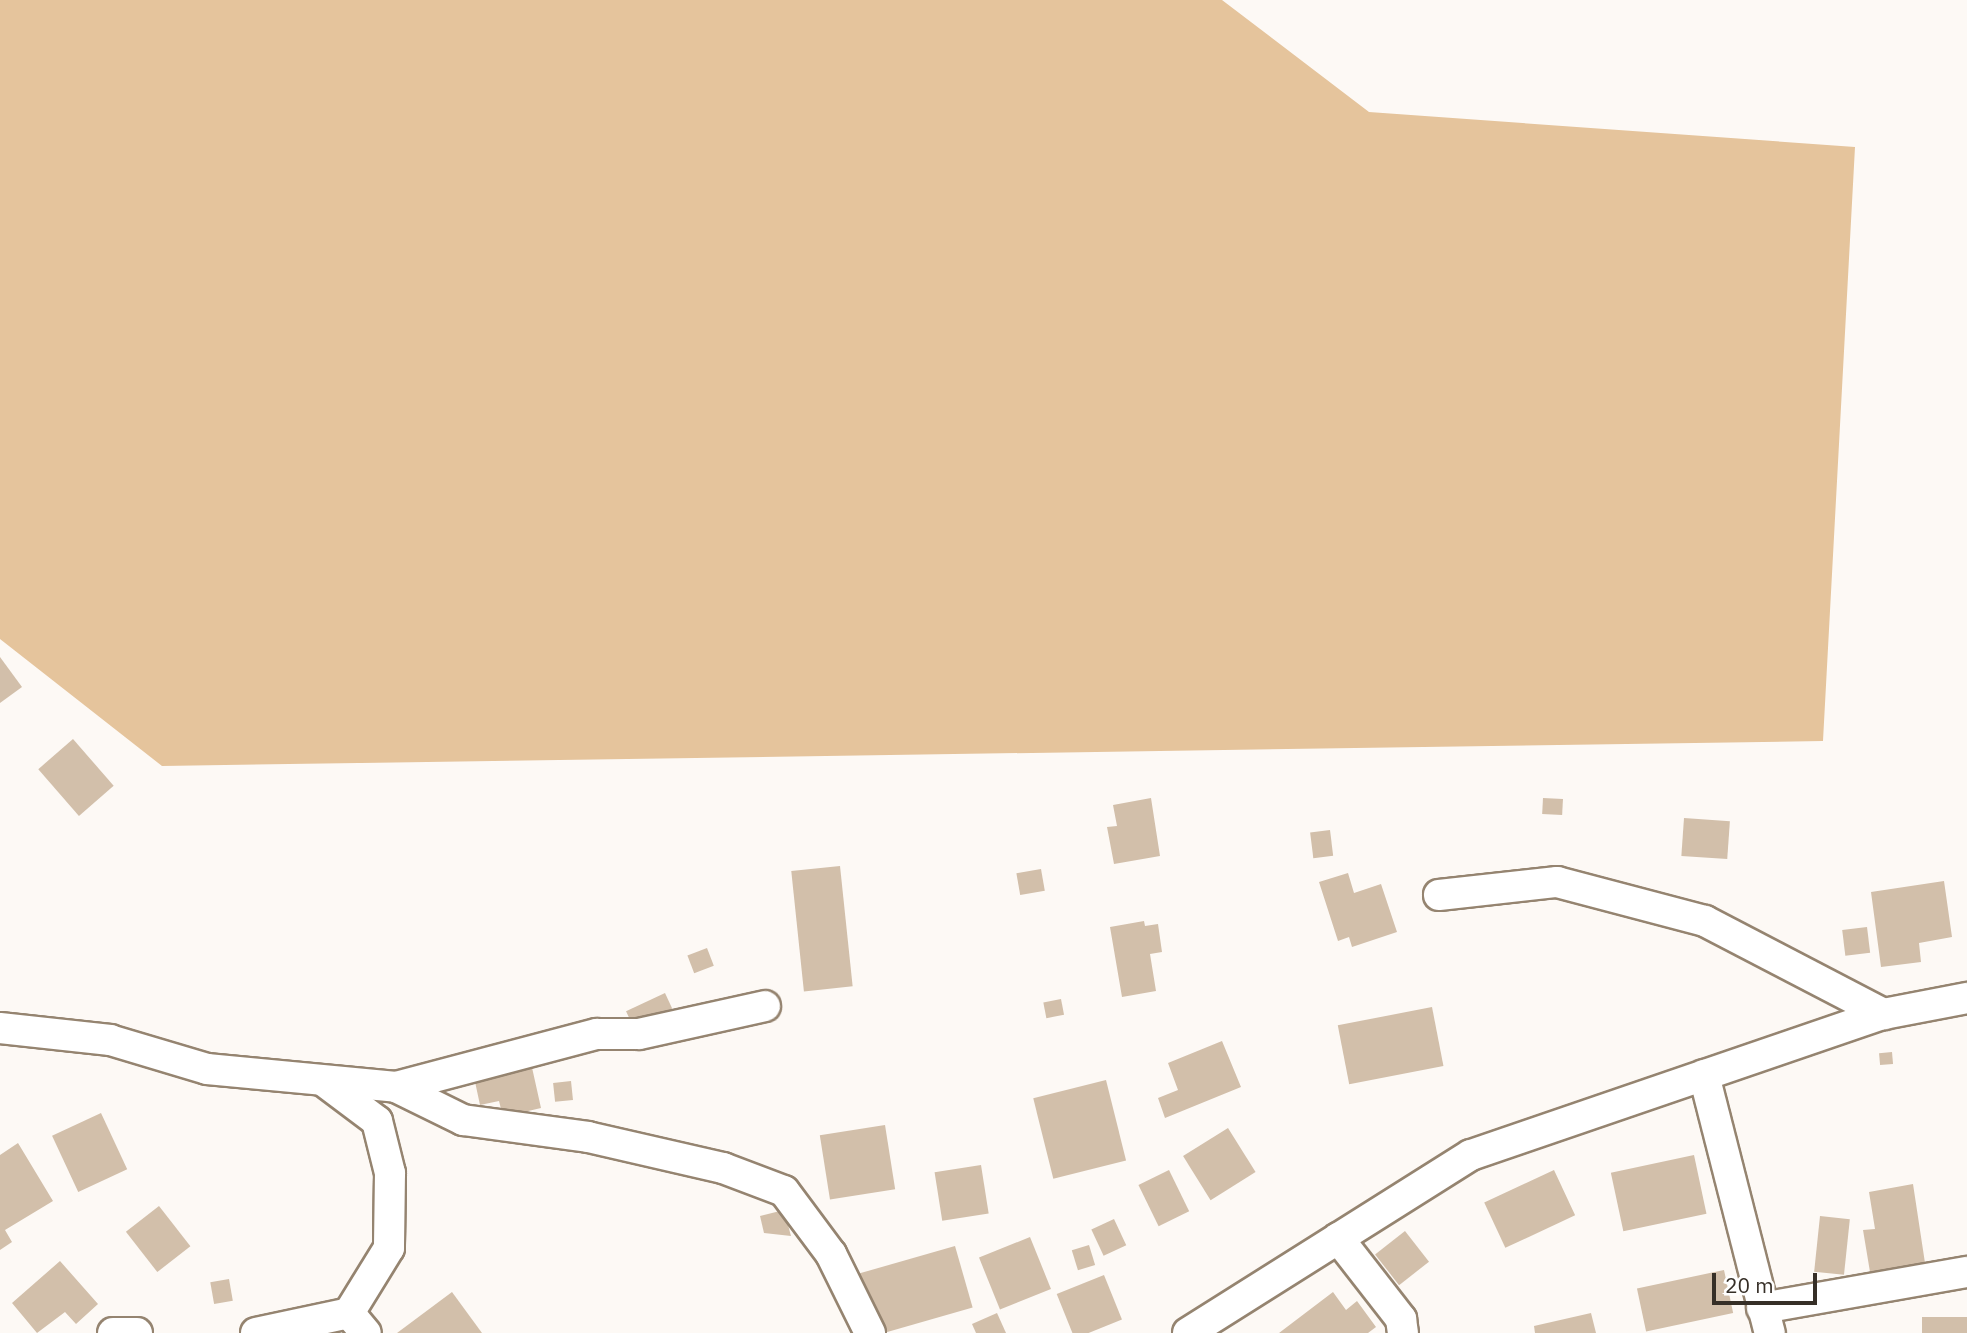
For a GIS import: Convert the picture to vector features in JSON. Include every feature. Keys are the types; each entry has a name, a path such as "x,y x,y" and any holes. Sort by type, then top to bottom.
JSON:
{"street":[{"path":"1439,895 1570,885 1705,922 1884,1014"},
{"path":"1188,1333 1471,1155 1884,1014 1967,998"},
{"path":"0,1028 110,1040 207,1069 325,1083 397,1087 597,1034 639,1034 765,1006"},
{"path":"1704,1075 1766,1321 1967,1272"},
{"path":"256,1333 358,1323 389,1248 390,1173 377,1121 325,1083"},
{"path":"397,1087 463,1120 587,1137 723,1168 784,1191 831,1254 870,1333"},
{"path":"1338,1238 1401,1319 1403,1333"},
{"path":"113,1333 137,1333"}],"shaded area":[{"path":"0,0 1222,0 1369,112 1855,147 1823,741 162,766 0,639"}],"building":[{"path":"0,657 22,687 0,703"},
{"path":"73,739 114,786 79,816 38,769"},
{"path":"1151,798 1160,856 1114,864 1107,827 1117,826 1113,805"},
{"path":"1543,798 1563,799 1562,815 1542,814"},
{"path":"1684,818 1730,821 1727,859 1681,856"},
{"path":"1330,830 1333,856 1313,858 1310,832"},
{"path":"840,866 853,986 804,991 791,871"},
{"path":"1041,869 1045,891 1020,895 1016,873"},
{"path":"1348,873 1354,893 1381,884 1397,932 1352,947 1349,937 1338,941 1319,882"},
{"path":"1944,881 1952,937 1919,943 1921,962 1881,967 1871,892"},
{"path":"1144,921 1145,926 1158,924 1162,952 1150,954 1156,991 1122,997 1110,927"},
{"path":"1867,927 1870,953 1845,956 1842,930"},
{"path":"707,948 714,966 694,973 687,956"},
{"path":"665,993 672,1008 633,1027 626,1011"},
{"path":"1061,999 1064,1015 1046,1018 1043,1002"},
{"path":"1432,1007 1443,1066 1349,1084 1338,1025"},
{"path":"1222,1041 1241,1087 1165,1118 1158,1098 1178,1090 1168,1063"},
{"path":"1892,1052 1893,1064 1880,1065 1879,1053"},
{"path":"531,1063 541,1108 503,1117 499,1101 480,1105 474,1077"},
{"path":"1106,1080 1126,1161 1053,1179 1033,1098"},
{"path":"571,1081 573,1100 555,1102 553,1083"},
{"path":"101,1113 127,1169 78,1192 52,1136"},
{"path":"885,1125 895,1189 830,1200 820,1135"},
{"path":"1228,1128 1256,1172 1211,1200 1183,1156"},
{"path":"18,1143 53,1201 5,1230 12,1242 0,1250 0,1155"},
{"path":"1694,1155 1706,1214 1623,1231 1611,1173"},
{"path":"981,1165 989,1213 942,1221 935,1172"},
{"path":"1169,1170 1189,1211 1159,1226 1138,1185"},
{"path":"1554,1170 1575,1215 1505,1248 1484,1203"},
{"path":"1913,1184 1925,1263 1870,1272 1863,1230 1875,1229 1869,1192"},
{"path":"159,1206 190,1246 157,1272 126,1232"},
{"path":"784,1210 791,1236 764,1233 760,1216"},
{"path":"1820,1216 1850,1219 1844,1275 1814,1272"},
{"path":"1114,1219 1126,1245 1104,1256 1091,1230"},
{"path":"1405,1231 1429,1262 1399,1285 1375,1254"},
{"path":"1030,1237 1051,1289 1000,1310 979,1258"},
{"path":"1089,1245 1095,1265 1078,1270 1072,1250"},
{"path":"955,1246 973,1308 876,1333 859,1274"},
{"path":"60,1261 98,1304 76,1324 65,1312 37,1333 12,1303"},
{"path":"1724,1270 1733,1313 1646,1332 1637,1289"},
{"path":"1104,1275 1122,1320 1089,1333 1072,1333 1057,1294"},
{"path":"229,1279 233,1301 214,1304 210,1282"},
{"path":"452,1292 482,1333 397,1333"},
{"path":"1333,1292 1346,1310 1357,1301 1376,1327 1368,1333 1279,1333"},
{"path":"997,1313 1006,1333 976,1333 972,1324"},
{"path":"1591,1313 1596,1333 1535,1333 1534,1326"},
{"path":"1922,1317 1967,1317 1967,1333 1922,1333"}]}
